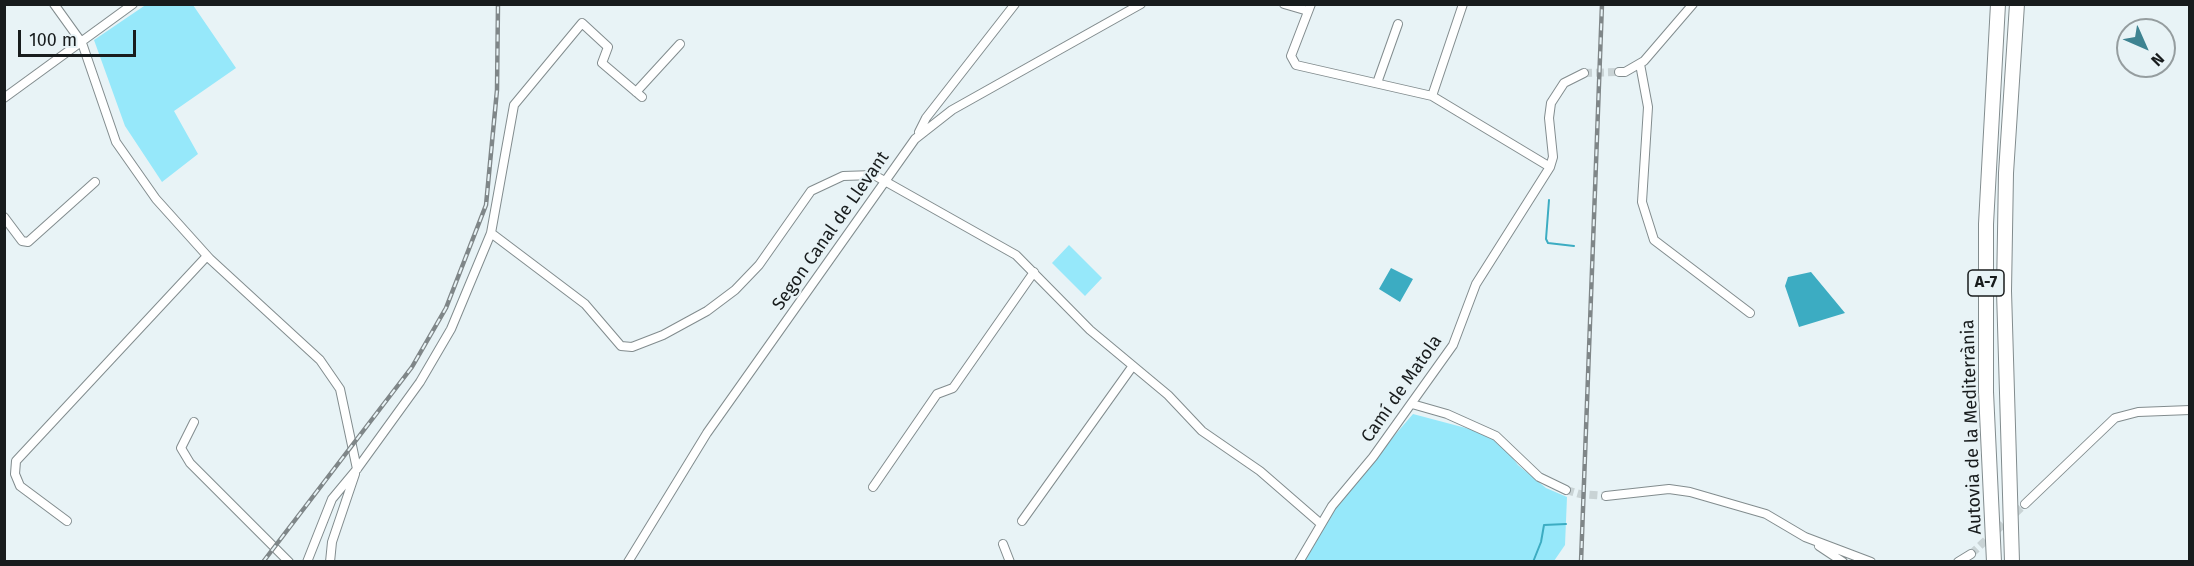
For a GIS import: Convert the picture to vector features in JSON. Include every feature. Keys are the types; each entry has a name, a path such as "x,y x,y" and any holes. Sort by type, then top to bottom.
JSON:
{"highway":[{"name":"Autovia de la Mediterrània","path":"1994,561 1986,392 1986,224 1998,4"},
{"name":"Autovia de la Mediterrània","path":"2012,561 2004,291 2006,172 2017,4"}],"street":[{"path":"54,4 82,43 116,142 156,199 207,256 320,360 340,389 357,469 332,542 330,561"},
{"path":"4,98 133,4"},
{"path":"918,136 926,118 1015,4"},
{"name":"Segon Canal de Llevant","path":"628,561 707,434 885,179 918,136 952,110 1141,4"},
{"path":"1284,4 1309,8 1291,56 1292,62 1296,65 1432,96 1550,167 1553,156 1549,118 1551,103 1569,78 1584,73"},
{"path":"1432,96 1463,4"},
{"path":"1619,72 1625,72 1640,64 1693,4"},
{"path":"307,561 332,498 357,469 420,382 451,329 491,233 514,105 582,23 608,47 602,63 639,95 680,44"},
{"path":"1377,83 1398,24"},
{"path":"1640,64 1648,107 1642,202 1654,240 1750,313"},
{"name":"Camí de Matola","path":"1299,561 1321,525 1412,404 1453,345 1476,284 1550,167"},
{"path":"491,233 585,304 621,346 632,347 663,335 707,311 735,290 759,265 811,191 843,176 861,174 885,179 1002,246 1034,272 1090,330 1168,395 1202,431 1260,471 1321,525"},
{"path":"4,217 22,240 28,242 95,182"},
{"path":"67,521 20,486 15,474 16,461 207,256"},
{"path":"873,487 937,394 953,388 1034,272"},
{"path":"1022,521 1132,367"},
{"path":"1412,404 1447,414 1496,436 1539,477 1566,490"},
{"path":"2025,504 2115,418 2138,412 2190,410"},
{"path":"194,422 182,448 190,463 289,561"},
{"path":"1606,496 1652,490 1683,490 1766,514 1843,561"},
{"path":"1805,537 1870,561"},
{"path":"1003,544 1010,561"},
{"path":"1958,561 1971,554"}],"shaded area":[{"path":"147,4 193,5 236,68 174,111 198,154 162,182 125,126 94,40"},
{"path":"1069,245 1102,278 1085,296 1052,263"},
{"path":"1391,268 1413,279 1400,302 1379,289"},
{"path":"1811,272 1845,313 1799,327 1785,286 1788,277"},
{"path":"1413,414 1496,436 1518,465 1546,488 1567,497 1565,545 1554,561 1302,562 1330,510"}],"waterway":[{"path":"1549,200 1546,239 1548,243 1574,246"},
{"path":"1533,562 1541,542 1544,525 1566,524"}],"tunnel":[{"path":"1584,73 1619,72"},
{"path":"1566,490 1580,494 1606,496"},
{"path":"1971,554 2025,504"}],"railway":[{"path":"263,562 412,367 446,308 486,205 497,90 498,4"},
{"path":"1581,562 1602,4"}]}
